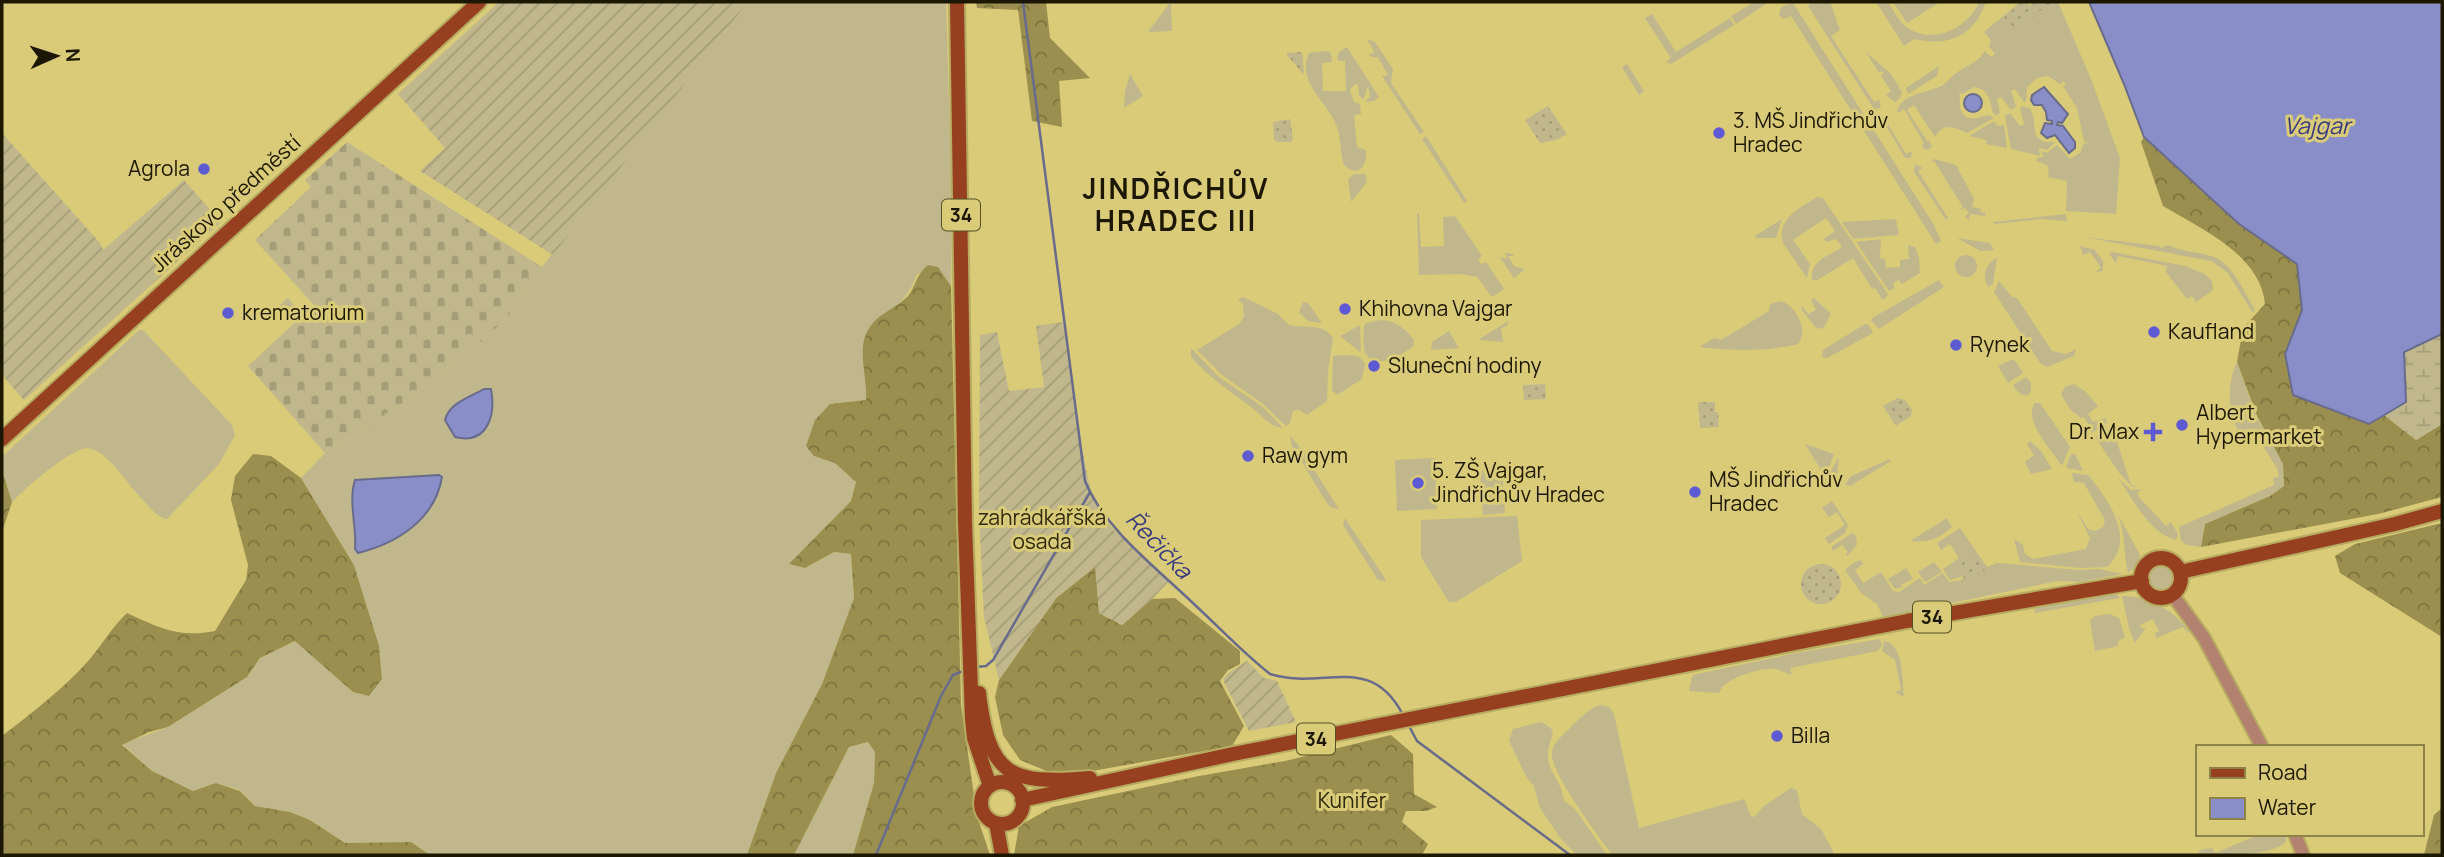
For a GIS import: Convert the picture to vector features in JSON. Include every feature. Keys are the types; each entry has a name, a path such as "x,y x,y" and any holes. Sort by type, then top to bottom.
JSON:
{"main road":[{"name":"Jiráskovo předměstí","path":"2,439 478,2"},
{"name":"34","path":"957,2 970,675 974,738 990,786"},
{"path":"2180,572 2384,527 2442,511"},
{"path":"2159,558 2170,560 2180,572 2180,582 2172,594 2162,597 2151,594 2142,581 2144,568 2159,558"},
{"name":"34","path":"1022,800 1233,754 1907,621 2142,581"},
{"name":"34","path":"970,675 979,690 983,725 989,745 997,758 1016,774 1044,781 1129,777"},
{"path":"1007,783 1017,789 1022,800 1021,810 1015,819 1006,824 996,823 986,817 981,806 983,795 990,786 1007,783"},
{"path":"996,823 1002,855"}],"street":[{"path":"2172,594 2204,638 2261,745"},
{"path":"2296,836 2302,855"}],"green space":[{"path":"499,2 748,2 553,255 420,171 445,148 398,94"},
{"path":"748,2 946,2 952,199 951,286 938,267 917,274 904,298 871,326 863,366 867,383 866,400 830,404 814,456 835,462 856,481 851,501 790,564 805,568 834,552 851,554 854,598 822,684 776,773 747,855 430,855 411,842 345,843 310,820 290,812 255,806 240,790 216,783 193,791 152,771 122,744 168,727 247,677 260,658 296,641 353,692 382,679 379,647 354,565 301,478 325,453 404,402 477,345 504,321 542,267","holes":["442,477 440,489 403,535 355,549 354,483"]},
{"path":"976,2 1046,2 1050,38 1090,78 1059,81 1062,127 1032,121 1018,10 977,8"},
{"path":"1754,2 1766,4 1736,24 1731,16"},
{"path":"1812,2 1830,2 1840,30 1831,36 1874,102 1879,100 1879,108 1874,109 1808,6"},
{"path":"1876,2 1888,2 1902,23 1914,31 1936,35 1957,27 1974,12 1979,2 1986,2 1975,23 1959,36 1938,41 1914,39 1904,46"},
{"path":"1893,2 1940,2 1907,23"},
{"path":"2020,2 2004,17 2054,6 2051,2 2058,2 2091,79 2120,158 2116,214 2066,211 2067,181 2047,177 2047,165 2036,161 2037,158 2044,157 2041,151 2047,153 2057,145 2070,159 2080,153 2084,143 2089,144 2084,141 2077,108 2063,86 2066,84 2064,81 2060,84 2048,76 2037,78 2027,87 2024,102 2015,89 2011,91 2016,107 2011,110 2001,97 1997,98 2000,113 1996,115 1983,90 1974,87 1963,94 1959,92 1960,108 1965,116 1973,118 1989,115 1994,118 1967,133 1946,128 1935,137 1914,105 1907,110 1927,141 1929,140 1932,147 1927,150 1923,148 1924,143 1904,109 1898,113 1897,111 1904,100 1943,85 1985,51 1991,57 1995,54 1989,46 1991,40 1984,32"},
{"path":"2022,2 2029,6 2037,2 2051,2 2054,7 2045,13 2041,10 2015,32 2004,17"},
{"path":"1793,3 1934,225 1941,241 1936,244 1791,16 1784,19 1779,15 1781,7"},
{"path":"1169,4 1172,31 1148,32"},
{"path":"1652,14 1676,52 1730,18 1734,25 1671,64 1666,62 1671,58 1645,18"},
{"path":"1367,39 1375,42 1393,69 1391,83 1424,132 1420,134 1382,76 1388,75 1378,57 1371,57 1369,54 1375,53"},
{"path":"1347,47 1379,97 1365,102 1370,97 1368,86 1363,100 1359,95 1358,84 1350,90 1354,102 1360,104 1361,114 1354,115 1357,147 1366,150 1363,165 1354,171 1344,165 1337,127 1310,83 1306,64 1309,53 1331,53 1332,62 1322,63 1323,91 1346,91 1345,61 1338,61 1338,56"},
{"path":"1302,52 1304,72 1303,74 1287,55"},
{"path":"1866,52 1890,73 1902,92 1895,102 1886,95 1891,91 1881,76 1884,73 1879,73"},
{"path":"1627,64 1644,91 1639,95 1622,67"},
{"path":"1939,66 1937,76 1908,94 1906,88"},
{"path":"1130,74 1143,96 1124,108 1125,91"},
{"path":"1548,106 1567,134 1556,140 1540,143 1525,120"},
{"path":"2029,107 2033,115 2036,136 2044,142 2055,142 2047,150 2039,148 2040,156 2011,149 2005,116 2010,113 2020,126 2024,124 2020,108"},
{"path":"1883,115 1890,118 1886,121 1906,154 1912,151 1911,158 1905,158 1881,117"},
{"path":"1290,119 1293,139 1291,142 1274,140 1273,122"},
{"path":"1994,121 1998,126 2004,125 2007,148 1986,144 1987,140 1969,136"},
{"path":"2,133 100,243 103,250 184,180 221,222 24,400 2,375"},
{"path":"1426,136 1467,201 1464,203 1422,139"},
{"path":"2144,137 2239,224 2297,264 2302,310 2285,354 2368,424 2384,415 2416,440 2442,424 2442,497 2378,514 2201,547 2205,524 2270,496 2284,486 2283,464 2257,416 2237,362 2243,328 2265,304 2261,286 2241,257 2211,234 2163,206 2141,142"},
{"path":"347,142 542,267 504,321 477,345 404,402 325,453 248,366 314,305 255,240 311,187 305,180"},
{"path":"1934,159 1956,165 1974,199 1972,207 1981,209 1980,212 1986,213 1985,216 1970,214 1969,220 1965,217 1969,213 1965,208 1959,210 1963,207 1934,161 1931,161"},
{"path":"1915,164 1923,168 1918,171 1948,218 1946,220 1914,172"},
{"path":"1354,174 1365,174 1367,182 1351,202 1348,179"},
{"path":"1817,197 1823,198 1888,294 1885,299 1882,299 1875,288 1872,289 1853,258 1816,281 1812,279 1817,263 1842,247 1836,239 1826,242 1824,239 1835,231 1826,218 1793,240 1810,264 1807,278 1783,243 1783,227 1786,221"},
{"path":"1419,213 1421,247 1444,246 1443,217 1455,216 1482,256 1478,259 1481,264 1486,262 1504,289 1492,297 1477,277 1462,274 1419,275"},
{"path":"2066,214 2067,221 2043,219 1993,222"},
{"path":"1782,219 1776,238 1756,238 1755,236"},
{"path":"1896,219 1899,235 1853,239 1842,222"},
{"path":"2084,237 2161,248 2168,245 2216,258 2234,274 2255,310 2253,313 2227,272 2211,261"},
{"path":"1957,238 1990,243 1994,250 1981,251"},
{"path":"1881,239 1880,258 1885,259 1886,268 1900,267 1900,260 1909,259 1908,245 1915,247 1919,258 1920,273 1902,284 1899,280 1893,283 1895,288 1889,291 1856,242"},
{"path":"2080,246 2095,250 2103,261 2103,271 2095,272 2101,268 2090,252 2083,255"},
{"path":"2112,252 2185,266 2205,274 2212,281 2213,290 2196,302 2192,296 2187,299 2166,272 2167,266 2118,256 2116,263 2109,254"},
{"path":"1505,253 1514,256 1508,256 1514,266 1525,269 1514,278 1500,257 1507,259"},
{"path":"1966,255 1974,258 1977,266 1974,274 1966,277 1958,274 1955,266 1958,258"},
{"path":"1997,258 1993,284 1988,287 1986,271"},
{"path":"928,265 938,267 951,286 961,705 977,816 990,855 853,855 874,783 875,752 868,742 849,747 794,855 747,855 776,773 822,684 854,598 851,554 834,552 805,568 789,564 851,501 856,482 835,463 814,456 806,446 815,420 830,404 866,400 863,351 867,332 884,313 907,297"},
{"path":"1939,280 1944,287 1879,329 1871,321 1872,318"},
{"path":"1999,281 2012,297 2017,298 2052,351 2066,354 2076,349 2074,356 2047,367 2040,363 1994,292"},
{"path":"1243,297 1278,314 1289,325 1319,328 1333,338 1327,401 1307,415 1299,410 1293,411 1290,423 1286,426 1263,404 1222,375 1197,350 1239,324 1244,317 1243,304 1238,299"},
{"path":"288,298 299,311 291,318 280,305"},
{"path":"1814,298 1831,314 1823,329 1817,329 1801,309 1802,306 1808,314 1816,310 1811,300"},
{"path":"1781,301 1792,308 1800,320 1802,332 1798,344 1749,350 1699,347 1714,338 1721,340 1769,311 1770,304"},
{"path":"1303,302 1308,303 1322,323 1308,321 1299,312"},
{"path":"1381,320 1395,323 1404,329 1414,340 1413,347 1390,360 1371,359 1364,348 1364,325"},
{"path":"1508,321 1507,326 1501,328 1503,342 1478,340"},
{"name":"zahrádkářšká osada","path":"1063,322 1076,420 1091,492 1111,527 1169,581 1122,625 1099,613 1095,567 1056,598 999,680 984,617 979,512 980,335 997,332 1009,391 1044,387 1036,326"},
{"path":"1868,324 1873,333 1827,358 1822,357 1823,350"},
{"path":"1360,325 1361,349 1360,352 1340,336"},
{"path":"139,330 143,330 232,425 235,435 219,464 167,519 150,508 103,456 87,448 59,462 12,502 2,470 3,456"},
{"path":"1449,331 1459,348 1431,350 1432,342"},
{"path":"2442,334 2442,424 2416,440 2384,415 2406,402 2404,352"},
{"path":"1191,348 1219,377 1263,407 1283,428 1270,423 1212,377 1191,357"},
{"path":"1333,356 1356,356 1365,364 1362,379 1337,395 1332,390"},
{"path":"2014,359 2023,373 2008,383 1998,366"},
{"path":"2237,362 2256,416 2283,464 2284,486 2270,496 2205,524 2201,547 2187,545 2181,541 2179,527 2274,485 2273,478 2279,477 2277,468 2255,434 2249,437 2244,430 2239,432 2232,416 2231,379"},
{"path":"2026,377 2031,383 2031,391 2028,395 2022,395 2013,385"},
{"path":"1545,384 1546,399 1524,400 1523,385"},
{"path":"2074,384 2086,392 2098,406 2088,414 2093,422 2105,418 2107,423 2092,433 2086,426 2088,424 2084,417 2081,418 2070,409 2061,394 2065,387"},
{"path":"1898,398 1905,400 1912,410 1911,416 1896,426 1883,406"},
{"path":"1698,402 1715,402 1719,427 1700,428"},
{"path":"2035,403 2040,403 2070,447 2062,466 2035,426 2032,410"},
{"path":"2109,427 2118,440 2131,485 2138,487 2132,487 2118,471 2095,437"},
{"path":"1290,435 1339,509 1330,507 1325,500 1292,446"},
{"path":"2030,441 2041,451 2052,469 2031,474 2025,462 2034,455 2027,444"},
{"path":"1805,444 1834,454 1826,476 1825,476"},
{"path":"253,454 271,456 301,478 354,565 379,646 382,679 369,696 353,692 295,641 260,658 247,677 168,727 149,732 122,745 152,771 193,791 216,783 240,791 255,806 290,812 310,820 345,843 411,842 430,855 2,855 2,736 69,681 127,613 170,630 191,633 215,631 246,580 248,565 231,500 235,476"},
{"path":"2071,454 2075,454 2083,471 2067,468"},
{"path":"1839,457 1837,478 1826,488 1824,482"},
{"path":"1435,458 1437,509 1397,511 1395,460"},
{"path":"1890,459 1891,461 1850,486 1845,484 1851,476"},
{"path":"1502,469 1505,513 1483,515 1480,471"},
{"path":"2,470 12,502 2,532"},
{"path":"2072,473 2088,475 2111,508 2120,533 2116,556 2107,567 2080,568 2020,562 2014,539 2023,545 2025,554 2033,559 2086,549 2090,538 2076,510 2088,529 2095,531 2103,527 2105,520 2084,483 2074,482"},
{"path":"2118,478 2131,490 2142,489 2137,493 2139,497 2166,526 2171,522 2178,534 2176,540 2158,531 2150,523"},
{"path":"1832,501 1848,525 1845,533 1829,544 1825,538 1845,525 1837,512 1829,517 1822,508"},
{"path":"2117,513 2140,555 2137,566 2128,573 2122,528"},
{"path":"1517,516 1522,561 1456,602 1449,602 1421,557 1421,520"},
{"path":"1345,518 1386,580 1378,580 1343,525"},
{"path":"1947,518 1952,527 1942,535 1927,541 1910,541"},
{"path":"2442,523 2442,637 2340,573 2335,556 2355,544"},
{"path":"1960,528 1987,567 1997,563 2080,570 2099,569 2123,574 2080,582 2058,581 1883,617 1877,604 1861,593 1845,570 1861,560 1863,564 1855,570 1863,583 1881,572 1893,591 1899,592 1920,578 1924,585 1943,573 1949,582 1964,579 1960,564 1963,576 1950,580 1943,569 1959,558 1950,544 1941,550 1937,543"},
{"path":"1852,533 1856,536 1857,545 1847,556 1848,552 1842,545 1833,551 1831,547"},
{"path":"1975,555 1985,571 1964,579 1960,564"},
{"path":"1934,562 1942,572 1925,582 1918,572"},
{"path":"1821,564 1835,570 1841,584 1835,598 1821,604 1807,598 1801,584 1807,570"},
{"path":"2161,565 2172,572 2173,577 2166,588 2161,589 2150,582 2149,577 2156,566"},
{"path":"1096,566 1099,613 1122,625 1152,599 1175,598 1240,651 1240,664 1228,670 1220,681 1244,726 1232,746 1087,772 1049,772 1020,760 1003,735 995,697 999,680 1056,598"},
{"path":"1906,568 1913,579 1901,585 1903,587 1895,589 1888,579"},
{"path":"2116,594 2120,598 2034,613 2036,604"},
{"path":"2122,596 2131,596 2162,607 2179,619 2190,635 2183,627 2156,638 2155,633 2159,631 2153,619 2140,625 2141,628 2146,628 2135,643"},
{"path":"2110,614 2119,618 2125,638 2119,640 2118,646 2095,651 2090,621 2095,616"},
{"path":"1880,639 1882,645 1878,651 1790,668 1792,674 1775,669 1752,672 1727,683 1719,693 1689,691 1692,676 1697,674"},
{"path":"1884,641 1896,649 1899,657 1904,697 1895,692 1901,690 1895,660 1882,651"},
{"path":"1247,661 1264,678 1277,681 1296,722 1249,731 1223,680 1227,674"},
{"path":"1599,705 1609,707 1614,714 1639,828 1744,799 1751,816 1754,817 1764,806 1791,788 1797,790 1802,814 1821,829 1835,855 1612,855 1566,788 1553,760 1552,751 1576,722"},
{"path":"1541,722 1551,728 1553,734 1549,746 1549,763 1564,801 1575,809 1607,855 1577,855 1561,839 1540,808 1534,786 1527,778 1509,741 1513,729"},
{"name":"Kunifer","path":"1391,735 1413,754 1414,794 1437,807 1426,811 1406,811 1402,822 1428,844 1422,855 1014,855 1019,826 1052,807 1285,761"},
{"path":"869,742 875,752 874,783 853,855 794,855 849,747"},
{"path":"2442,808 2442,855 2424,855 2434,815"},
{"path":"2256,836 2286,836 2286,842 2278,847 2257,853 2197,855 2200,850 2212,848 2215,853"}],"water":[{"name":"Vajgar","path":"2089,2 2442,2 2442,334 2404,352 2406,402 2369,424 2293,395 2285,354 2302,310 2297,264 2239,224 2144,137"},
{"path":"2044,87 2068,114 2062,123 2058,122 2057,125 2063,126 2075,142 2075,148 2069,153 2055,135 2047,138 2041,133 2045,123 2052,124 2052,121 2047,120 2042,105 2034,105 2031,100 2032,95"},
{"path":"1969,94 1977,94 1982,103 1980,110 1969,112 1964,107 1964,99"},
{"path":"484,389 491,389 492,399 487,426 475,437 455,437 445,420 447,414 461,401"},
{"path":"439,475 442,477 438,492 423,517 400,536 358,553 355,549 352,505 355,480"}],"waterway":[{"name":"Řečička","path":"1023,2 1085,481 1094,499 1134,548 1270,674 1308,679 1360,678 1376,684 1390,696 1403,715"},
{"path":"976,667 986,666 993,660 1090,492"},
{"path":"876,855 941,696 953,675 966,670"},
{"name":"Řečička","path":"1408,724 1417,741 1570,855"}],"place":[{"name":"3. MŠ Jindřichův Hradec","path":"1719,133"},
{"name":"Agrola","path":"204,169"},
{"name":"Khihovna Vajgar","path":"1345,309"},
{"name":"krematorium","path":"228,313"},
{"name":"Kaufland","path":"2154,332"},
{"name":"Rynek","path":"1956,345"},
{"name":"Sluneční hodiny","path":"1374,366"},
{"name":"Albert Hypermarket","path":"2182,425"},
{"name":"Dr. Max","path":"2153,432"},
{"name":"Raw gym","path":"1248,456"},
{"name":"5. ZŠ Vajgar, Jindřichův Hradec","path":"1418,483"},
{"name":"MŠ Jindřichův Hradec","path":"1695,492"},
{"name":"Billa","path":"1777,736"}],"district":[{"name":"JINDŘICHŮV HRADEC III","path":"1176,205"}]}
